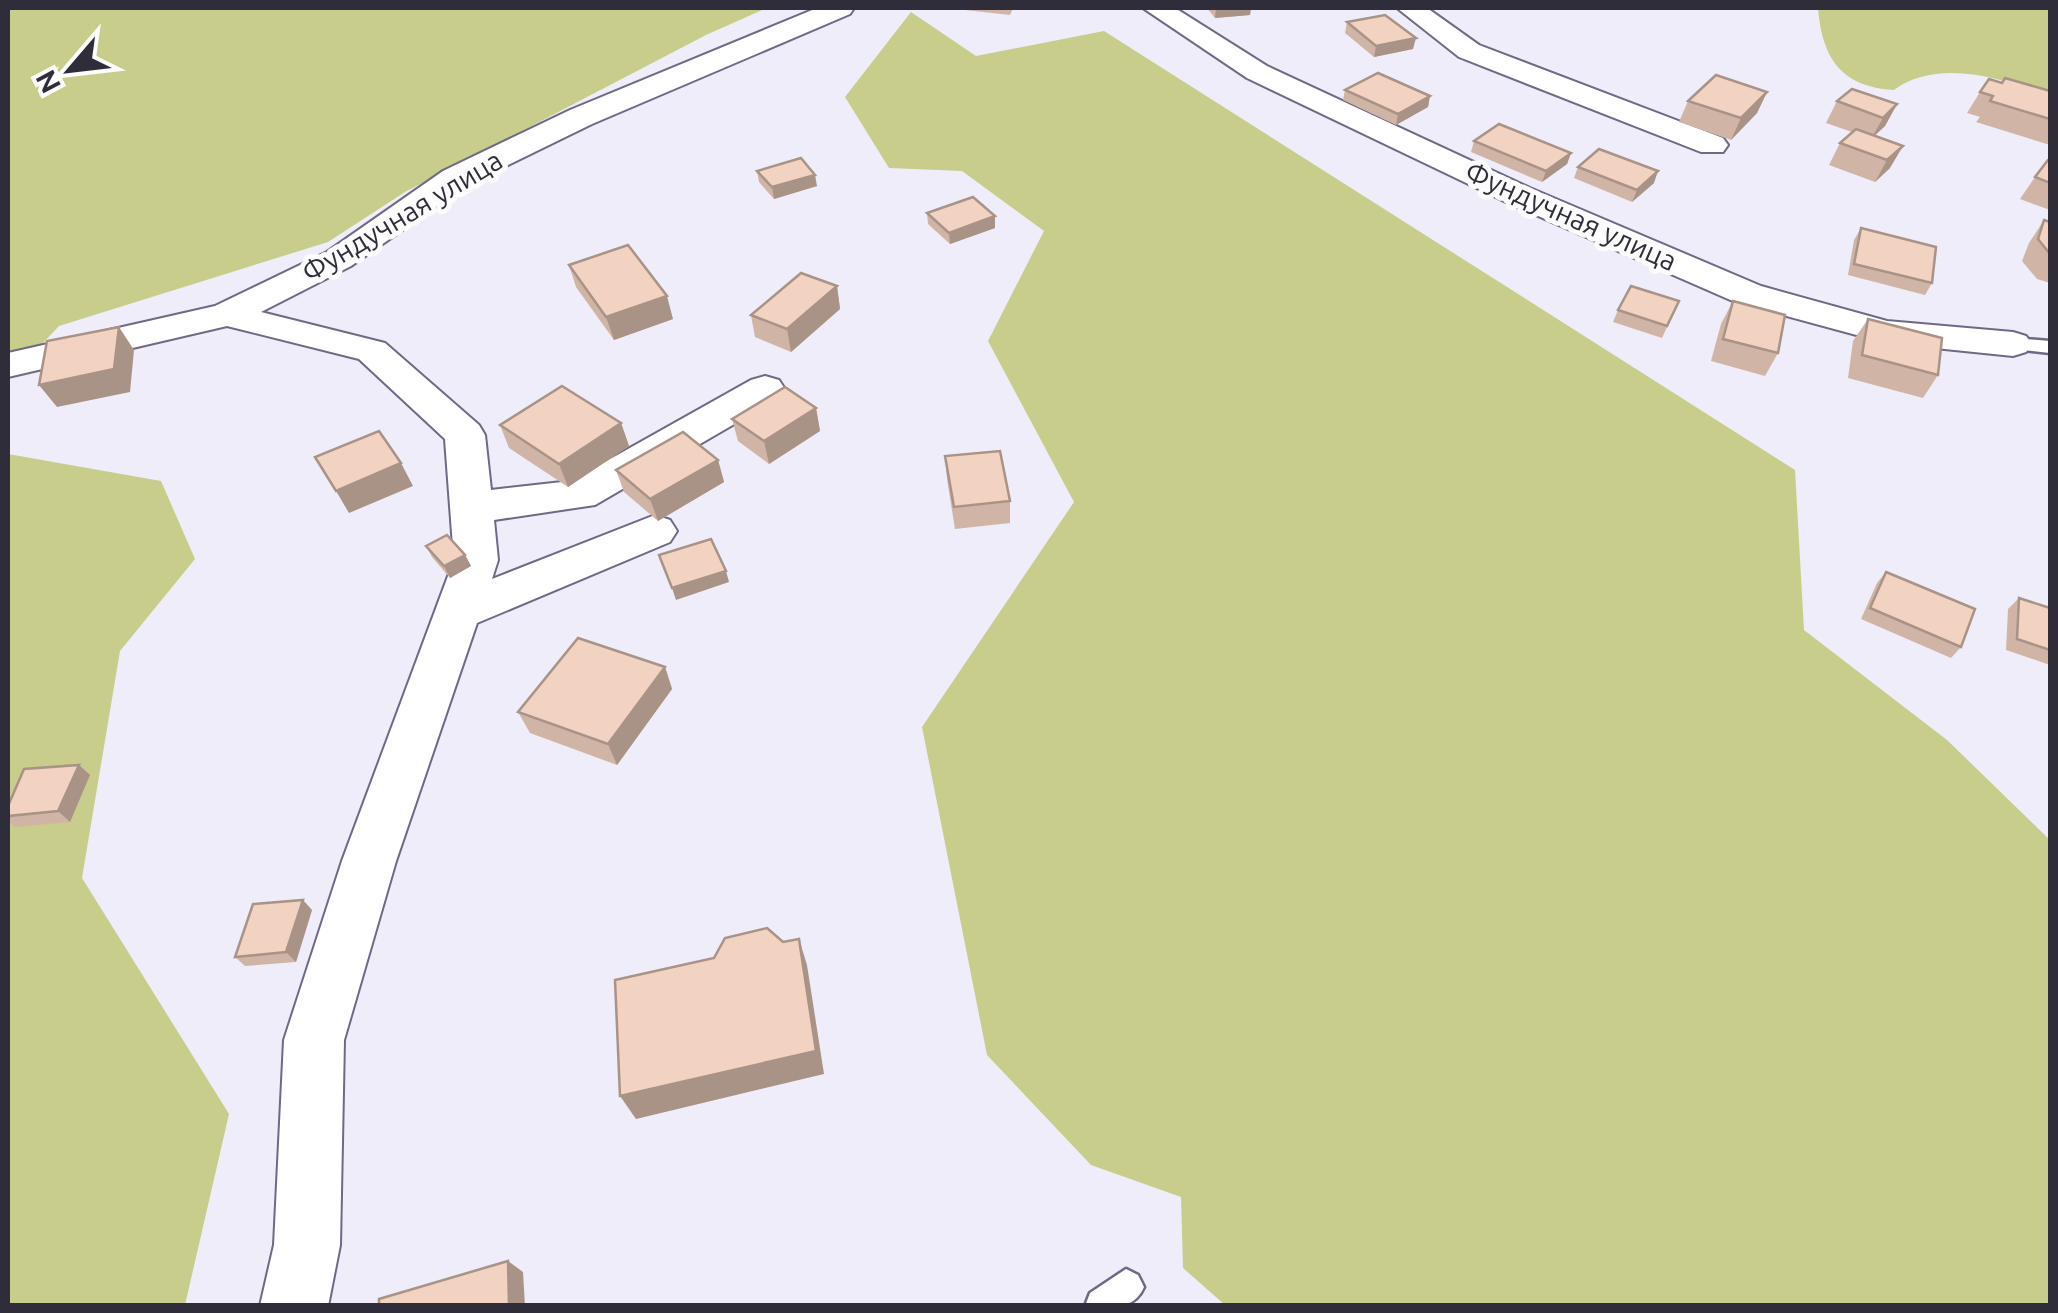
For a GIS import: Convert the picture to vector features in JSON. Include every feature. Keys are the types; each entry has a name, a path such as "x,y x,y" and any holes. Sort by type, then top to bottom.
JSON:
{"street":[{"name":"Фундучная улица","path":"8,366 227,314 339,259 454,178 581,116 840,8"},
{"name":"Фундучная улица","path":"1157,8 1257,72 1518,195 1748,294 1886,332 2013,344"},
{"path":"1410,8 1469,51 1712,145"},
{"path":"227,314 372,352 464,434 474,508 476,560 369,861 314,1040 307,1245 294,1306"},
{"path":"474,508 580,494 765,389"},
{"path":"457,612 654,531"}],"lane":[{"path":"2013,344 2050,348"}],"green space":[{"path":"8,8 767,8 706,35 405,192 328,242 59,326 8,380"},
{"path":"1818,8 2050,8 2050,100 2014,84 1972,74 1930,75 1894,90 1860,83 1838,67 1830,55"},
{"path":"911,12 976,56 1104,31 1795,470 1804,630 1947,740 2050,840 2050,1305 1225,1305 1183,1268 1181,1197 1091,1165 987,1055 922,727 1074,502 988,341 1044,231 962,171 889,168 845,97"},
{"path":"8,454 161,481 195,559 120,651 82,878 229,1114 185,1305 8,1305"}],"building":[{"path":"1385,15 1416,38 1376,46 1347,22"},
{"path":"1378,73 1430,96 1398,114 1345,90"},
{"path":"1716,75 1767,92 1741,118 1688,101"},
{"path":"2005,78 2050,91 2050,119 1990,101 1993,96 1980,92 1989,79 2002,83"},
{"path":"1852,89 1897,104 1883,118 1837,101"},
{"path":"1499,124 1571,153 1546,171 1474,141"},
{"path":"1856,129 1903,146 1887,160 1840,143"},
{"path":"1599,149 1658,171 1637,190 1578,167"},
{"path":"801,158 815,175 772,187 757,171"},
{"path":"2050,160 2050,183 2035,177"},
{"path":"973,197 995,216 949,233 927,213"},
{"path":"2044,220 2050,222 2050,254 2038,239"},
{"path":"1861,228 1936,247 1932,283 1854,264"},
{"path":"628,245 667,296 606,317 569,265"},
{"path":"801,273 837,286 787,329 751,315"},
{"path":"1631,286 1679,301 1667,326 1618,310"},
{"path":"1733,301 1785,315 1778,353 1723,339"},
{"path":"1868,319 1942,338 1938,375 1862,355"},
{"path":"119,327 114,369 39,385 47,341"},
{"path":"562,386 621,423 559,464 500,425"},
{"path":"785,387 816,408 764,441 732,419"},
{"path":"379,431 401,463 336,491 315,457"},
{"path":"683,432 718,460 650,499 616,470"},
{"path":"1000,451 1010,501 954,507 945,456"},
{"path":"447,535 465,555 444,566 426,546"},
{"path":"711,539 726,571 672,588 659,555"},
{"path":"1886,572 1975,609 1961,647 1870,608"},
{"path":"2019,598 2050,608 2050,650 2017,639"},
{"path":"578,638 665,667 608,744 518,712"},
{"path":"79,765 58,811 8,816 8,806 24,769"},
{"path":"303,900 286,952 235,957 253,904"},
{"path":"767,928 783,942 799,939 816,1051 620,1096 615,980 714,958 725,938"},
{"path":"508,1261 509,1306 379,1306 379,1299"}]}
